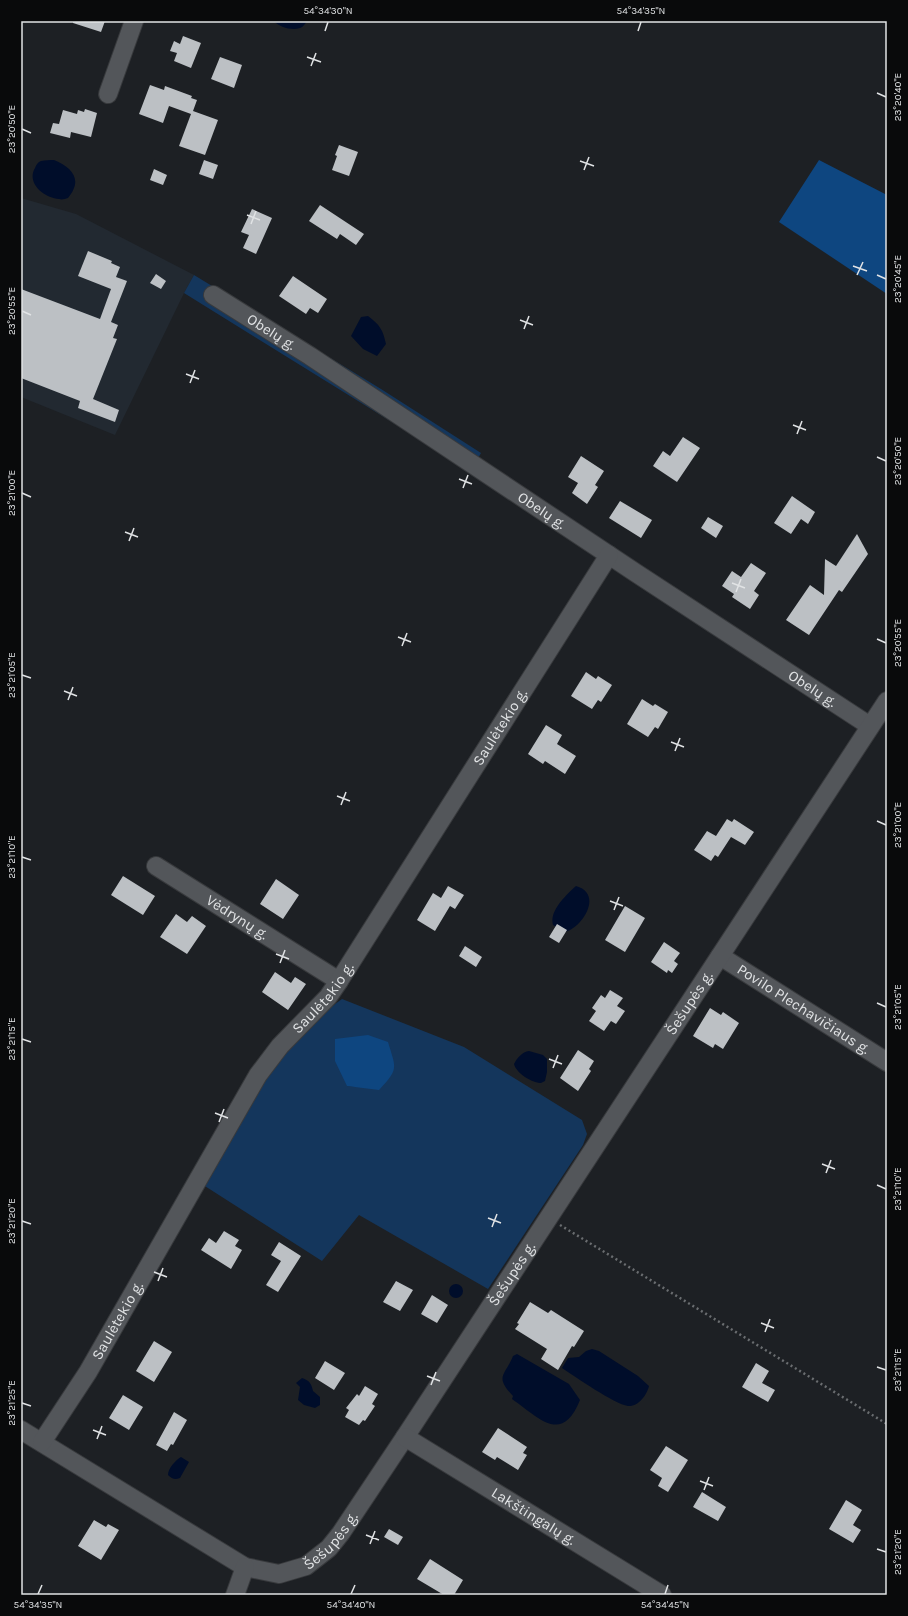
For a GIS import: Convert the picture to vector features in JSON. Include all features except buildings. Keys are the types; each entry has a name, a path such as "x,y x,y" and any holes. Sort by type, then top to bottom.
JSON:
{"street":[{"path":"108,94 134,21"},
{"name":"Obelų g.","path":"213,295 310,356 609,555 870,726"},
{"name":"Saulėtekio g.","path":"42,1442 88,1372 258,1075 280,1046 328,997 339,981 609,555"},
{"name":"Šešupės g.","path":"21,1430 245,1567 279,1574 306,1566 328,1548 341,1534 887,701"},
{"name":"Vėdrynų g.","path":"156,866 339,981"},
{"name":"Povilo Plechavičiaus g.","path":"720,956 887,1062"},
{"name":"Lakštingalų g.","path":"405,1437 662,1595"},
{"path":"235,1595 245,1567"}],"path":[{"path":"548,1217 887,1424"}],"shaded area":[{"path":"274,21 307,21 301,28 290,29 282,27"},
{"path":"54,160 61,163 74,175 75,186 68,198 65,199 53,198 42,193 38,189 33,179 35,167 39,162"},
{"path":"819,160 887,195 887,294 779,222"},
{"path":"21,198 76,214 194,275 115,435 21,397"},
{"path":"194,275 381,389 481,453 471,471 184,293"},
{"path":"368,316 375,322 384,335 386,344 377,356 363,349 351,336 361,317"},
{"path":"576,886 584,890 588,896 589,903 583,918 572,929 565,932 553,925 552,920 559,904"},
{"path":"342,999 464,1047 582,1120 587,1134 583,1145 488,1289 359,1215 322,1261 197,1181 271,1051","holes":["368,1035 363,1087 347,1086"]},
{"path":"368,1035 388,1042 394,1063 393,1072 379,1090 347,1086 335,1061 335,1039"},
{"path":"529,1051 543,1055 547,1059 545,1081 541,1083 537,1083 525,1077 515,1067 514,1064 520,1056"},
{"path":"456,1284 461,1286 463,1291 461,1296 456,1298 451,1296 449,1291 451,1286"},
{"path":"592,1349 599,1351 638,1376 649,1386 642,1400 632,1406 622,1404 595,1390 562,1368 568,1358 579,1357 586,1351"},
{"path":"517,1354 569,1384 580,1400 573,1414 566,1422 549,1424 531,1414 512,1399 513,1396 504,1384 503,1376 513,1356"},
{"path":"302,1378 310,1383 313,1391 320,1397 320,1405 315,1408 304,1405 298,1400 300,1387 296,1383"},
{"path":"181,1457 189,1462 180,1478 172,1478 168,1475 169,1470"}]}
